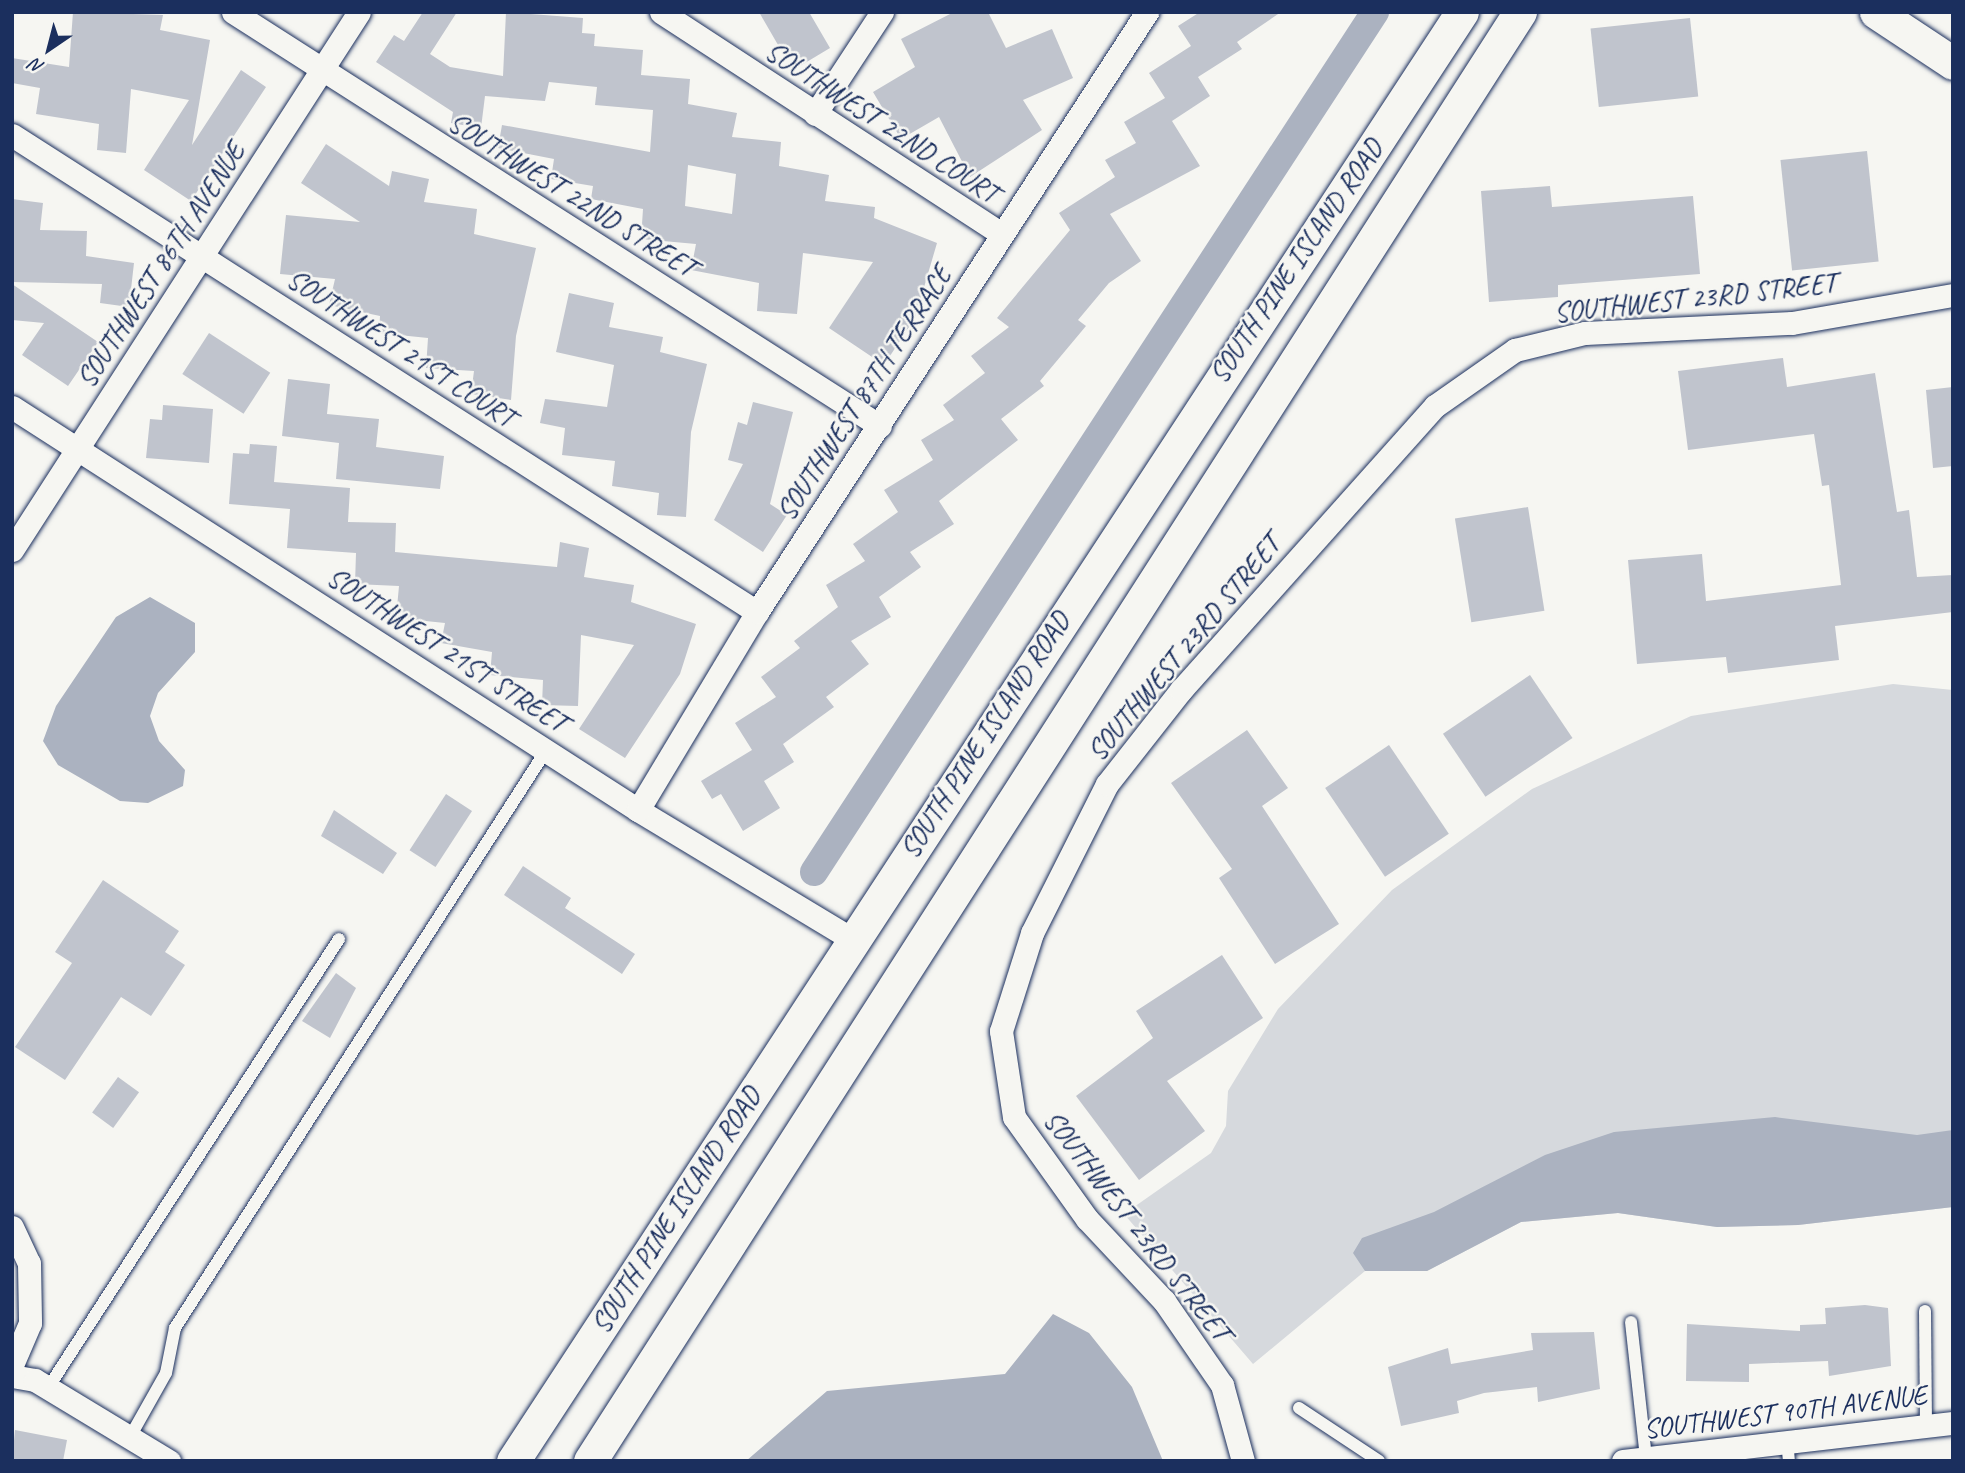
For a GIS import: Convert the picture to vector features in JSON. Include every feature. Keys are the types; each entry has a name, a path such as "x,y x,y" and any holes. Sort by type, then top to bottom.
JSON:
{"main road":[{"name":"SOUTH PINE ISLAND ROAD","path":"513,1461 852,939 1462,12"},
{"name":"SOUTH PINE ISLAND ROAD","path":"590,1461 1520,12"},
{"path":"1876,12 1953,63"}],"street":[{"name":"SOUTHWEST 22ND STREET","path":"233,12 880,426"},
{"name":"SOUTHWEST 86TH AVENUE","path":"12,550 359,12"},
{"name":"SOUTHWEST 22ND COURT","path":"661,12 1001,234"},
{"path":"815,114 882,12"},
{"name":"SOUTHWEST 87TH TERRACE","path":"638,810 757,612 1147,12"},
{"name":"SOUTHWEST 21ST COURT","path":"12,135 757,612"},
{"name":"SOUTHWEST 23RD STREET","path":"1243,1461 1222,1385 1164,1301 1087,1219 1014,1117 1001,1031 1032,933 1107,784 1181,690 1435,406 1515,350 1586,333 1792,323 1953,295"},
{"name":"SOUTHWEST 21ST STREET","path":"12,407 638,810 852,939"},
{"path":"12,1227 29,1264 30,1323 12,1365"},
{"path":"12,1376 48,1388 169,1461"},
{"name":"SOUTHWEST 90TH AVENUE","path":"1634,1459 1788,1450 1926,1425 1953,1423"}],"lane":[{"path":"130,1437 166,1373 174,1328 547,749"},
{"path":"48,1388 339,939"},
{"path":"1925,1311 1926,1425"},
{"path":"1631,1322 1634,1459"},
{"path":"1300,1408 1379,1461"}],"shaded area":[{"path":"150,597 195,623 195,652 158,693 150,716 159,741 185,770 183,786 148,803 120,801 58,765 43,741 56,706 116,617"},
{"path":"1893,684 1953,690 1953,1207 1798,1225 1717,1227 1618,1213 1521,1222 1427,1271 1365,1271 1253,1364 1124,1214 1211,1153 1226,1126 1228,1091 1278,1009 1392,890 1532,789 1691,716"},
{"path":"1775,1117 1917,1135 1953,1130 1953,1207 1798,1225 1717,1227 1618,1213 1521,1222 1427,1271 1365,1271 1353,1253 1362,1238 1434,1212 1545,1155 1614,1132"},
{"path":"1053,1314 1089,1333 1132,1387 1163,1461 746,1461 827,1391 1005,1374"}],"building":[{"path":"73,12 163,15 160,30 210,40 192,145 241,70 266,87 191,201 144,170 189,100 131,89 126,153 97,150 99,124 36,114 40,88 12,83 12,58 69,67"},
{"path":"423,12 457,12 430,54 450,67 503,76 506,12 583,18 582,33 595,34 594,46 643,50 641,75 690,79 688,104 737,113 732,137 781,142 779,166 829,175 825,201 875,207 874,218 937,243 915,318 884,365 829,328 873,262 803,253 797,314 757,311 759,283 691,270 696,244 641,239 643,209 591,199 593,186 551,179 554,159 498,148 502,125 650,152 653,110 595,105 597,87 549,82 545,101 485,96 481,128 451,123 453,112 376,62 394,35 404,41","holes":["688,165 736,174 732,214 685,206"]},
{"path":"759,12 809,12 830,48 800,66 793,53 785,57"},
{"path":"954,12 988,12 1006,48 1052,29 1073,78 1023,100 1042,130 970,177 939,117 901,139 873,92 915,67 901,39"},
{"path":"1200,12 1281,12 1237,42 1242,49 1198,77 1210,96 1172,121 1200,166 1110,214 1141,261 1109,283 1078,320 1086,326 1040,381 1044,386 1001,419 1018,440 939,501 954,524 910,552 921,567 879,597 891,617 851,641 869,664 826,697 834,707 783,744 794,762 764,781 780,808 743,831 721,794 712,799 701,781 752,750 735,723 776,697 761,677 800,648 794,641 838,607 826,585 865,561 853,544 898,512 884,490 933,460 921,440 954,420 943,405 985,373 971,356 1009,327 997,318 1070,230 1059,213 1115,177 1105,160 1136,143 1124,122 1165,98 1149,73 1191,46 1178,26"},
{"path":"1690,18 1698,97 1599,107 1591,28"},
{"path":"326,144 389,186 392,171 429,179 424,202 477,209 474,234 536,248 516,336 511,400 471,394 474,371 426,368 428,338 379,333 380,316 329,305 335,279 280,274 286,215 360,222 301,183"},
{"path":"1867,151 1879,261 1792,270 1780,160"},
{"path":"1550,186 1552,207 1693,196 1700,274 1558,285 1558,297 1489,302 1481,191"},
{"path":"12,199 43,203 40,230 87,231 86,256 134,263 129,307 100,303 102,284 12,282"},
{"path":"12,284 98,342 68,386 22,355 44,323 12,320"},
{"path":"569,293 614,303 609,327 663,337 660,352 707,364 691,432 686,517 657,515 659,493 612,486 615,461 562,455 565,428 540,423 545,399 607,407 614,365 556,352"},
{"path":"209,333 270,373 244,414 182,374"},
{"path":"1783,358 1787,387 1875,373 1897,512 1909,510 1917,577 1953,575 1953,612 1835,626 1839,660 1728,673 1726,657 1637,664 1628,560 1702,554 1706,601 1841,585 1829,485 1822,486 1814,434 1688,450 1678,371"},
{"path":"288,379 330,384 327,414 379,419 376,447 444,456 440,489 336,479 339,443 282,436"},
{"path":"1953,387 1953,466 1933,468 1926,390"},
{"path":"753,402 793,412 770,504 787,515 763,552 714,520 743,464 728,460 738,422 747,425"},
{"path":"163,405 213,409 209,463 146,458 150,419 162,420"},
{"path":"250,444 277,446 274,482 350,488 348,522 396,523 395,552 557,567 560,542 589,548 584,577 634,585 631,602 696,624 680,674 625,758 579,729 634,645 581,635 578,706 542,705 543,680 490,675 492,652 441,643 445,623 396,618 399,586 355,584 356,553 287,548 290,509 229,504 233,453 249,454"},
{"path":"1528,507 1544,611 1471,622 1455,519"},
{"path":"1530,675 1572,738 1485,797 1443,734"},
{"path":"1247,730 1288,788 1262,806 1339,924 1275,964 1219,878 1232,869 1171,783"},
{"path":"1389,745 1449,834 1385,877 1325,788"},
{"path":"446,794 472,811 436,867 410,850"},
{"path":"334,810 397,853 383,874 321,836"},
{"path":"523,866 571,898 565,908 635,954 622,974 504,895"},
{"path":"103,880 179,931 165,952 185,965 151,1016 121,997 65,1080 15,1047 72,963 55,952"},
{"path":"1222,955 1263,1018 1167,1081 1205,1131 1139,1180 1076,1096 1153,1038 1136,1011"},
{"path":"336,973 356,988 330,1038 302,1021"},
{"path":"118,1077 139,1092 113,1128 92,1113"},
{"path":"1865,1305 1888,1308 1891,1366 1829,1376 1828,1361 1749,1364 1749,1382 1686,1381 1687,1324 1800,1331 1800,1325 1826,1324 1825,1308"},
{"path":"1594,1332 1600,1389 1538,1402 1537,1387 1484,1393 1457,1401 1459,1413 1401,1426 1388,1367 1448,1348 1451,1364 1533,1350 1531,1333"},
{"path":"15,1430 67,1440 63,1461 12,1461"}],"waterway":[{"path":"814,872 1375,12"}]}
